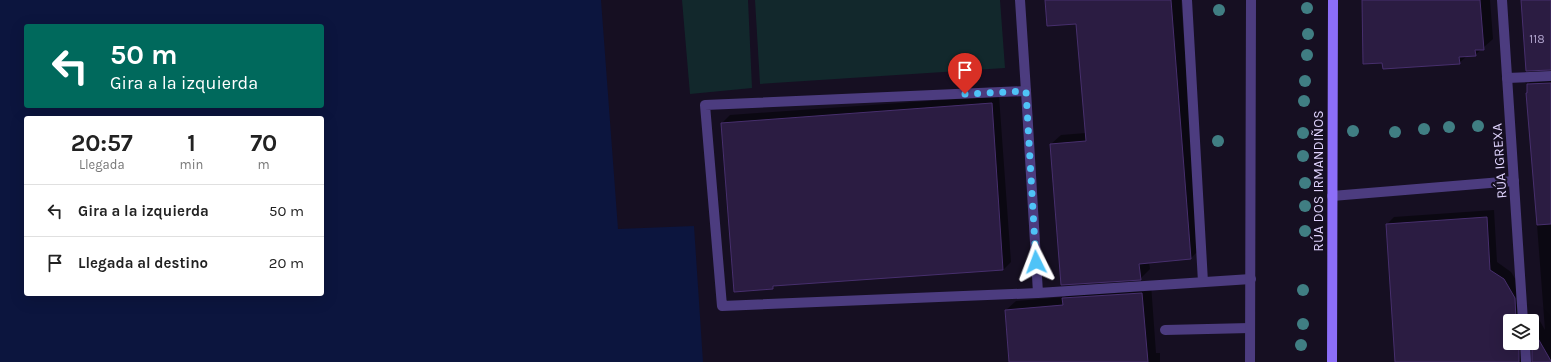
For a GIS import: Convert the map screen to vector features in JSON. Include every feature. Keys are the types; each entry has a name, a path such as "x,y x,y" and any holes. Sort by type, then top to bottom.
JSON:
{"main road":[{"name":"RÚA DOS IRMANDIÑOS","path":"1332,362 1333,0"}],"street":[{"path":"1020,0 1038,293"},
{"path":"1186,0 1203,282"},
{"path":"1250,362 1251,0"},
{"name":"RÚA IGREXA","path":"1502,0 1523,314"},
{"path":"1507,78 1551,76"},
{"path":"1026,91 705,105 722,306 1038,293 1250,279"},
{"path":"1332,196 1514,181"},
{"path":"1165,330 1250,328"},
{"path":"1525,350 1526,362"}],"green space":[{"path":"682,0 748,0 752,88 690,94"},
{"path":"755,0 1000,0 1005,68 760,84"}],"shaded area":[{"path":"0,0 601,0 618,229 694,226 703,362 0,362"}],"building":[{"path":"1045,0 1171,0 1191,259 1139,264 1141,280 1061,285 1050,144 1086,141 1076,24 1047,26"},
{"path":"1362,0 1480,0 1484,50 1475,50 1476,56 1459,57 1460,64 1383,69 1382,63 1363,64"},
{"path":"1521,0 1551,0 1551,70 1526,71"},
{"path":"1551,83 1551,224 1537,225 1526,93 1527,84"},
{"path":"992,103 1003,270 773,286 773,289 734,292 721,123"},
{"path":"1487,217 1490,270 1504,279 1515,298 1516,314 1503,314 1503,350 1519,350 1519,362 1395,362 1386,224"},
{"path":"1142,293 1148,362 1009,362 1005,310 1063,305 1062,298"},
{"path":"1539,340 1551,362 1532,362 1532,350 1539,350"}],"route":[{"path":"965,94 1026,91 1036,262"}]}
